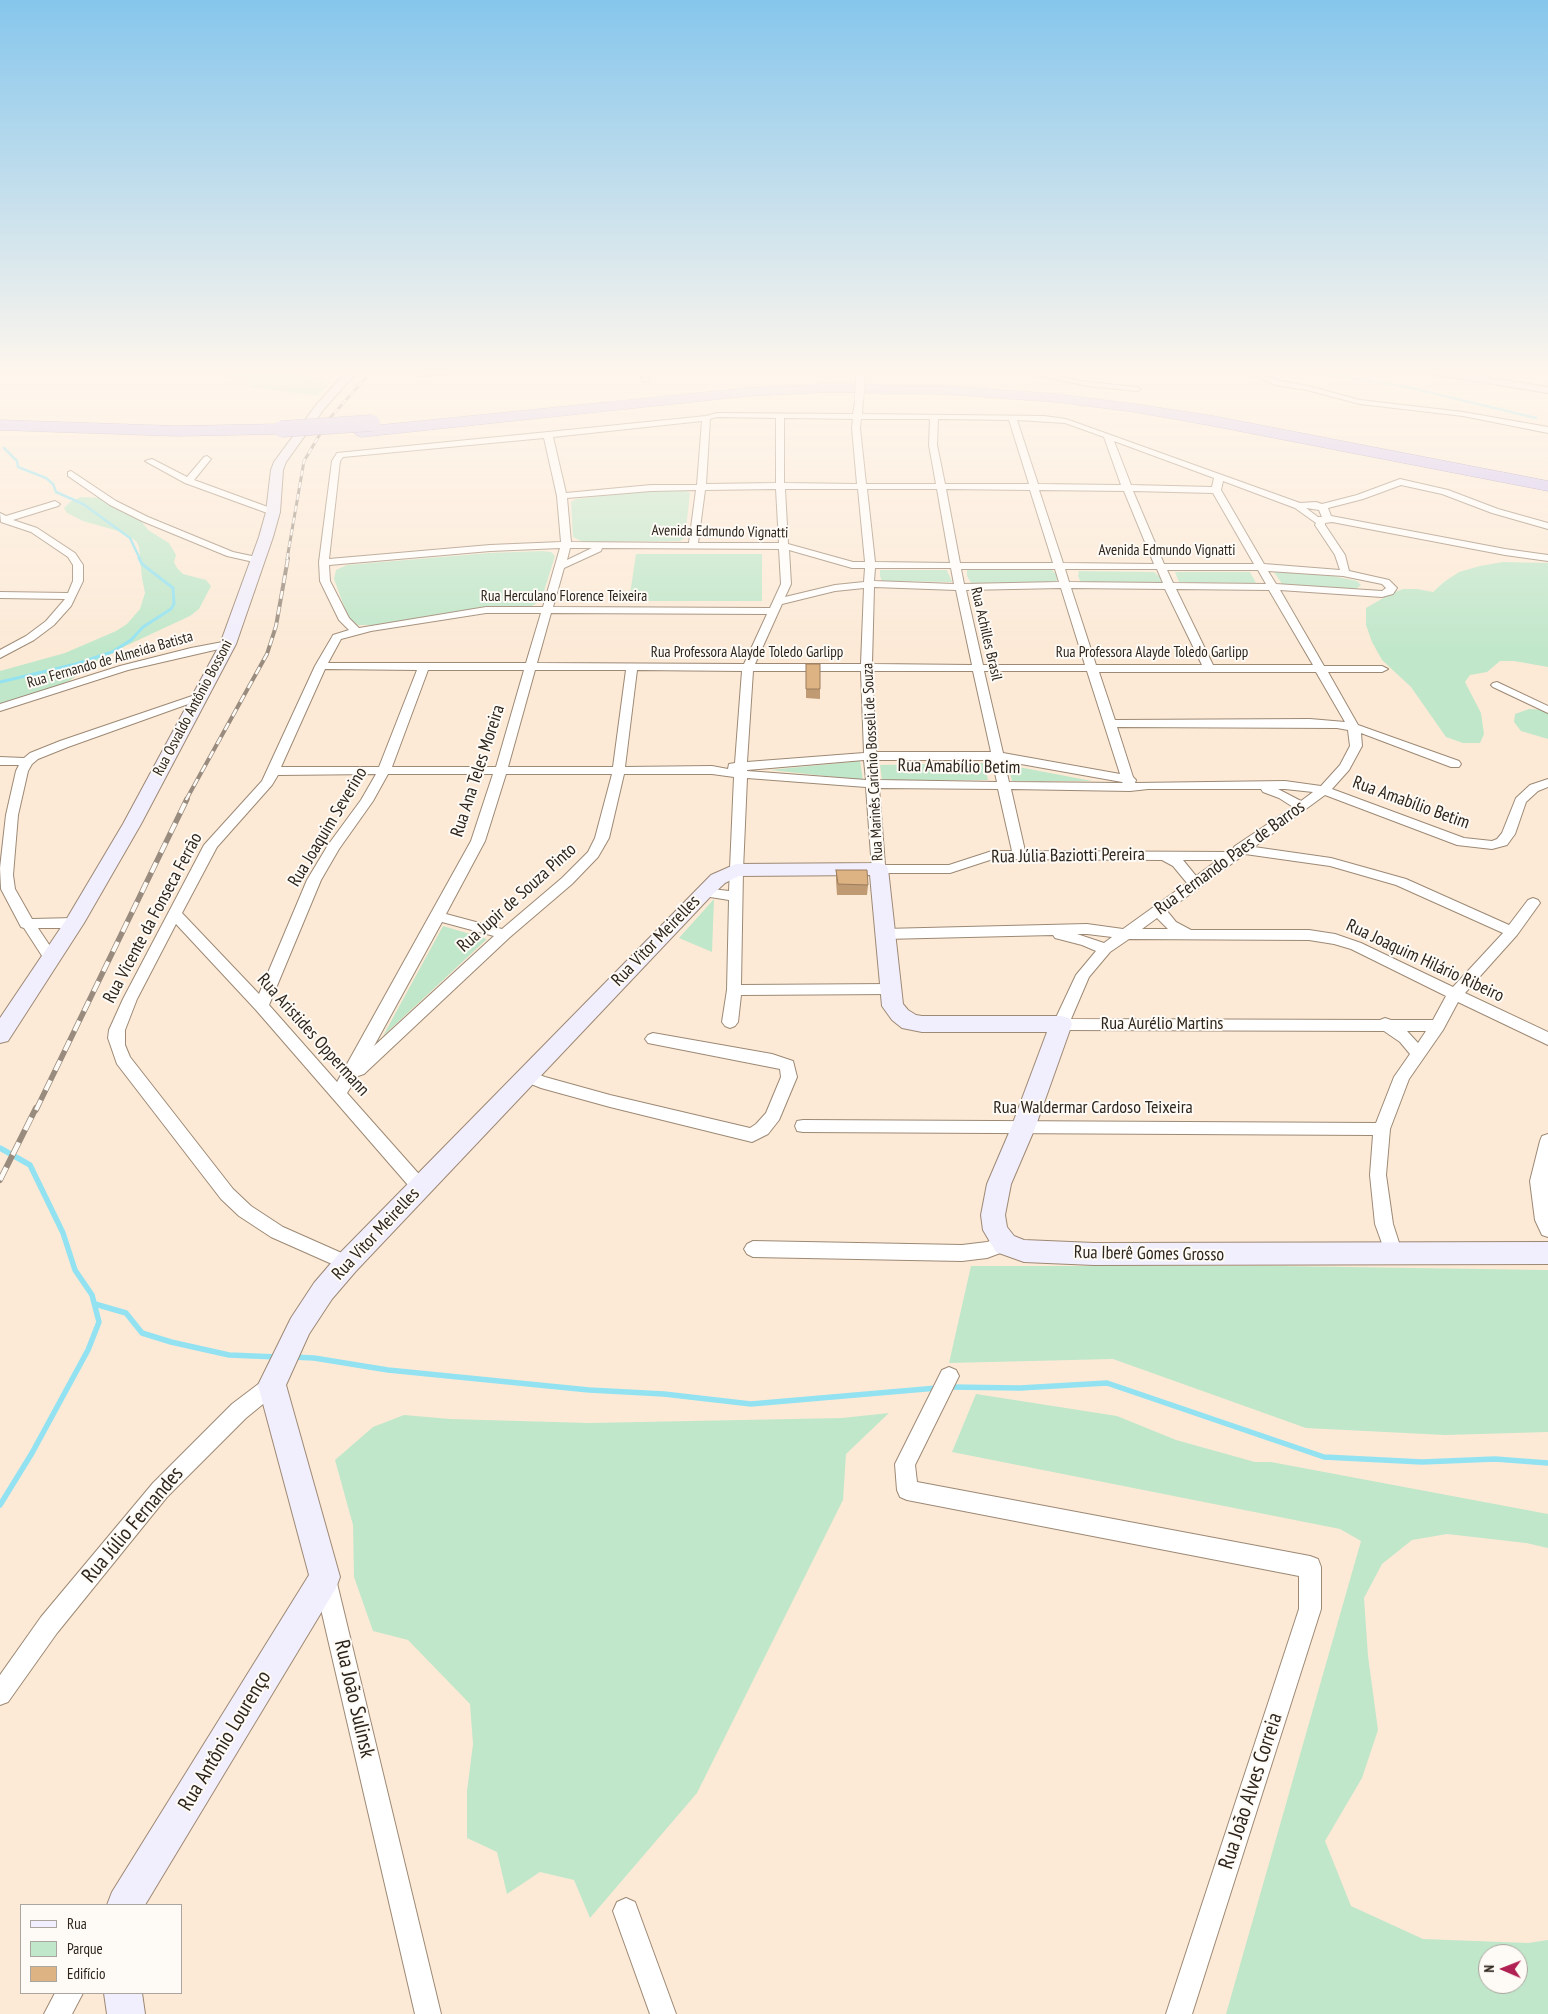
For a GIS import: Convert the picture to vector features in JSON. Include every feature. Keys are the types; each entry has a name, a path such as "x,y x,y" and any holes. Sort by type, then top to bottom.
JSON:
{"highway":[{"path":"1439,465 1548,486"},
{"path":"1481,465 1548,478"}],"street":[{"path":"157,465 188,481 245,503 273,505"},
{"path":"188,481 202,465"},
{"name":"Rua Osvaldo Antônio Bossoni","path":"0,1035 74,923 132,824 228,644 258,560 273,505 279,465"},
{"path":"336,465 324,562 325,580 344,620 356,630"},
{"name":"Rua Ana Teles Moreira","path":"338,1092 348,1079 478,841 502,769 529,667 548,611 566,545 562,496 555,465"},
{"path":"693,546 703,465"},
{"path":"730,1022 734,990 736,870 745,686 748,667 786,584 780,465"},
{"name":"Rua Marinês Carichio Bosseli de Souza","path":"859,465 870,566 866,667 870,756 884,934 891,997"},
{"name":"Rua Achilles Brasil","path":"937,465 958,565 960,587 1019,854"},
{"path":"274,771 502,769 741,770 870,756 998,756 1129,784 1027,465"},
{"path":"1119,465 1169,586 1208,667"},
{"path":"1186,465 1299,506 1316,520 1548,558"},
{"path":"71,474 113,503 145,519 230,554 258,560"},
{"path":"1219,477 1216,490 1354,727"},
{"path":"1299,506 1313,505 1322,507 1360,498 1400,482 1445,492 1495,511 1548,526"},
{"path":"562,496 651,488 780,486 1216,490"},
{"path":"245,503 273,505"},
{"path":"1,519 55,504"},
{"path":"1322,507 1325,509 1324,520 1320,525 1340,554 1345,570 1343,573"},
{"path":"0,655 30,638 50,623 66,606 78,581 78,565 72,555 34,530 1,519"},
{"name":"Avenida Edmundo Vignatti","path":"324,562 490,548 566,545 783,546 797,548 838,562 870,566 1260,567 1343,573 1385,582 1391,586 1391,590 1378,594 1273,587 1065,585 960,587 870,584 835,588 776,607"},
{"path":"560,566 593,550 610,546"},
{"path":"0,595 72,596"},
{"name":"Rua Herculano Florence Teixeira","path":"356,630 486,610 548,611 776,607"},
{"name":"Rua Vicente da Fonseca Ferrão","path":"347,1263 277,1232 245,1211 226,1194 123,1060 117,1045 116,1030 174,913 211,845 224,828 261,790 274,771 321,666 337,637 356,630"},
{"name":"Rua Fernando de Almeida Batista","path":"0,708 124,668 228,644"},
{"name":"Rua Professora Alayde Toledo Garlipp","path":"321,666 632,668 1208,667 1382,669"},
{"name":"Rua Joaquim Severino","path":"261,1006 314,880 384,771 424,666"},
{"name":"Rua Jupir de Souza Pinto","path":"348,1079 505,934 567,881 593,854 602,838 619,769 632,668"},
{"path":"1497,685 1548,710"},
{"path":"50,958 26,924 8,889 6,876 12,815 22,771 27,762 34,756 64,744 201,696"},
{"path":"160,710 190,716"},
{"path":"1111,724 1310,723 1354,727 1455,764"},
{"name":"Rua Fernando Paes de Barros","path":"1005,1244 995,1230 993,1215 1000,1184 1023,1128 1061,1024 1083,975 1105,949 1324,790 1345,767 1356,746 1354,727"},
{"path":"0,761 27,762"},
{"name":"Rua Amabílio Betim","path":"741,770 873,784 1285,785 1324,790 1462,842 1492,845 1502,842 1508,834 1520,801 1534,788 1548,783"},
{"name":"Rua Amabílio Betim","path":"1258,786 1283,795 1301,806"},
{"name":"Rua Júlia Baziotti Pereira","path":"1261,834 1272,848 1293,857"},
{"name":"Rua Júlia Baziotti Pereira","path":"736,870 950,869 992,855 1019,854 1162,855 1235,853 1293,857 1331,862 1401,882 1512,932"},
{"name":"Rua Júlia Baziotti Pereira","path":"1162,855 1178,863 1187,872 1194,884"},
{"name":"Rua Vitor Meirelles","path":"276,1377 296,1333 323,1291 347,1263 704,892 718,879 736,870"},
{"path":"704,892 736,897"},
{"path":"1394,1255 1384,1224 1378,1176 1382,1129 1388,1110 1402,1077 1438,1026 1455,994 1512,932 1533,903"},
{"name":"Rua Joaquim Hilário Ribeiro","path":"1158,910 1171,925 1192,935"},
{"name":"Rua Aristides Oppermann","path":"174,913 261,1006 420,1187"},
{"path":"438,916 505,934"},
{"path":"26,924 74,923"},
{"name":"Rua Joaquim Hilário Ribeiro","path":"884,934 1087,929 1125,934 1309,935 1335,939 1356,946 1548,1039"},
{"name":"Rua Joaquim Hilário Ribeiro","path":"1044,931 1086,941 1105,949"},
{"path":"734,990 891,997"},
{"name":"Rua Aurélio Martins","path":"891,997 900,1015 910,1022 922,1024 1385,1024 1438,1026"},
{"path":"1385,1024 1405,1038 1419,1054"},
{"path":"527,1076 541,1082 610,1101 752,1135 762,1129 773,1116 789,1077 788,1066 772,1060 653,1039"},
{"name":"Rua Waldermar Cardoso Teixeira","path":"803,1126 1382,1129"},
{"path":"1548,1141 1539,1181 1544,1220 1548,1230"},
{"path":"753,1249 962,1254 987,1250 1005,1244"},
{"name":"Rua Iberê Gomes Grosso","path":"1005,1244 1024,1250 1094,1254 1394,1255 1548,1253"},
{"name":"Rua João Alves Correia","path":"949,1376 904,1464 907,1490 1310,1567 1310,1609 1179,2014"},
{"name":"Rua João Sulinsk","path":"276,1377 428,2014"},
{"name":"Rua Júlio Fernandes","path":"0,1694 50,1626 160,1490 204,1444 276,1377"},
{"name":"Rua Antônio Lourenço","path":"126,1904 325,1577"},
{"path":"626,1911 663,2014"},
{"path":"56,2014 69,1994"},
{"path":"123,1994 126,2014"}],"green space":[{"path":"683,489 690,493 685,538 680,541 583,542 573,537 571,502 576,499 634,492"},
{"path":"81,497 106,498 140,519 148,530 169,543 176,555 174,562 183,574 206,580 211,586 199,609 190,616 104,656 69,681 0,709 0,671 65,653 116,631 127,624 140,609 145,593 139,547 136,541 118,531 83,521 67,513 64,508 70,502"},
{"path":"551,552 555,556 541,601 528,608 478,608 373,625 358,625 348,617 334,579 336,570 347,565 489,553"},
{"path":"636,554 762,554 762,601 629,601"},
{"path":"1503,562 1548,563 1548,667 1514,661 1500,661 1487,672 1470,675 1465,682 1481,713 1484,734 1480,743 1463,743 1446,737 1411,687 1382,660 1372,642 1366,625 1366,608 1403,589 1433,592 1459,572"},
{"path":"880,570 947,570 952,582 882,581"},
{"path":"967,570 1052,570 1058,576 1056,582 971,583 967,576"},
{"path":"1079,571 1154,572 1160,577 1161,582 1081,583 1078,576"},
{"path":"1175,572 1250,572 1256,583 1179,582"},
{"path":"1274,572 1328,575 1357,581 1361,585 1356,589 1282,584"},
{"path":"1529,709 1548,710 1548,739 1521,731 1514,722 1515,714"},
{"path":"860,761 863,780 770,770"},
{"path":"984,763 988,780 882,780 880,765"},
{"path":"1008,765 1092,781 1012,781"},
{"path":"714,899 712,952 679,938"},
{"path":"443,926 487,939 383,1036"},
{"path":"971,1266 1279,1266 1548,1270 1548,1432 1445,1435 1306,1428 1113,1359 949,1363"},
{"path":"976,1394 1117,1416 1176,1440 1255,1462 1271,1462 1548,1514 1548,1548 1526,1543 1447,1534 1412,1540 1382,1564 1364,1598 1368,1656 1378,1730 1362,1778 1325,1841 1351,1906 1423,1939 1528,1943 1548,1940 1548,2014 1226,2014 1361,1541 1340,1529 952,1452"},
{"path":"889,1413 846,1454 843,1500 697,1793 590,1918 574,1880 540,1872 507,1894 497,1852 467,1838 467,1791 473,1744 470,1704 408,1640 373,1631 354,1577 353,1525 335,1460 373,1427 404,1415 450,1419 589,1423 842,1418"}],"building":[{"path":"806,664 820,664 820,689 806,689"},
{"path":"836,870 867,870 868,885 838,884"}],"waterway":[{"path":"18,465 18,467 46,478 53,484 56,492 83,504 130,538 140,559"},
{"path":"0,682 76,664 112,652 131,640 143,627 171,609 174,604 173,588 142,564 139,558"},
{"path":"0,1148 30,1165 63,1233 75,1270 92,1295 99,1322 88,1350 32,1453 0,1505"},
{"path":"95,1304 126,1313 142,1333 171,1342 229,1355 278,1357"},
{"path":"293,1357 314,1358 388,1370 589,1390 664,1394 751,1404 937,1388"},
{"path":"950,1387 1020,1388 1107,1383 1324,1457 1422,1462 1495,1459 1548,1463"}],"railway":[{"path":"287,559 303,465"},
{"path":"186,800 267,654 276,626 288,558"},
{"path":"36,1110 187,799"},
{"path":"0,1180 36,1108"}]}
